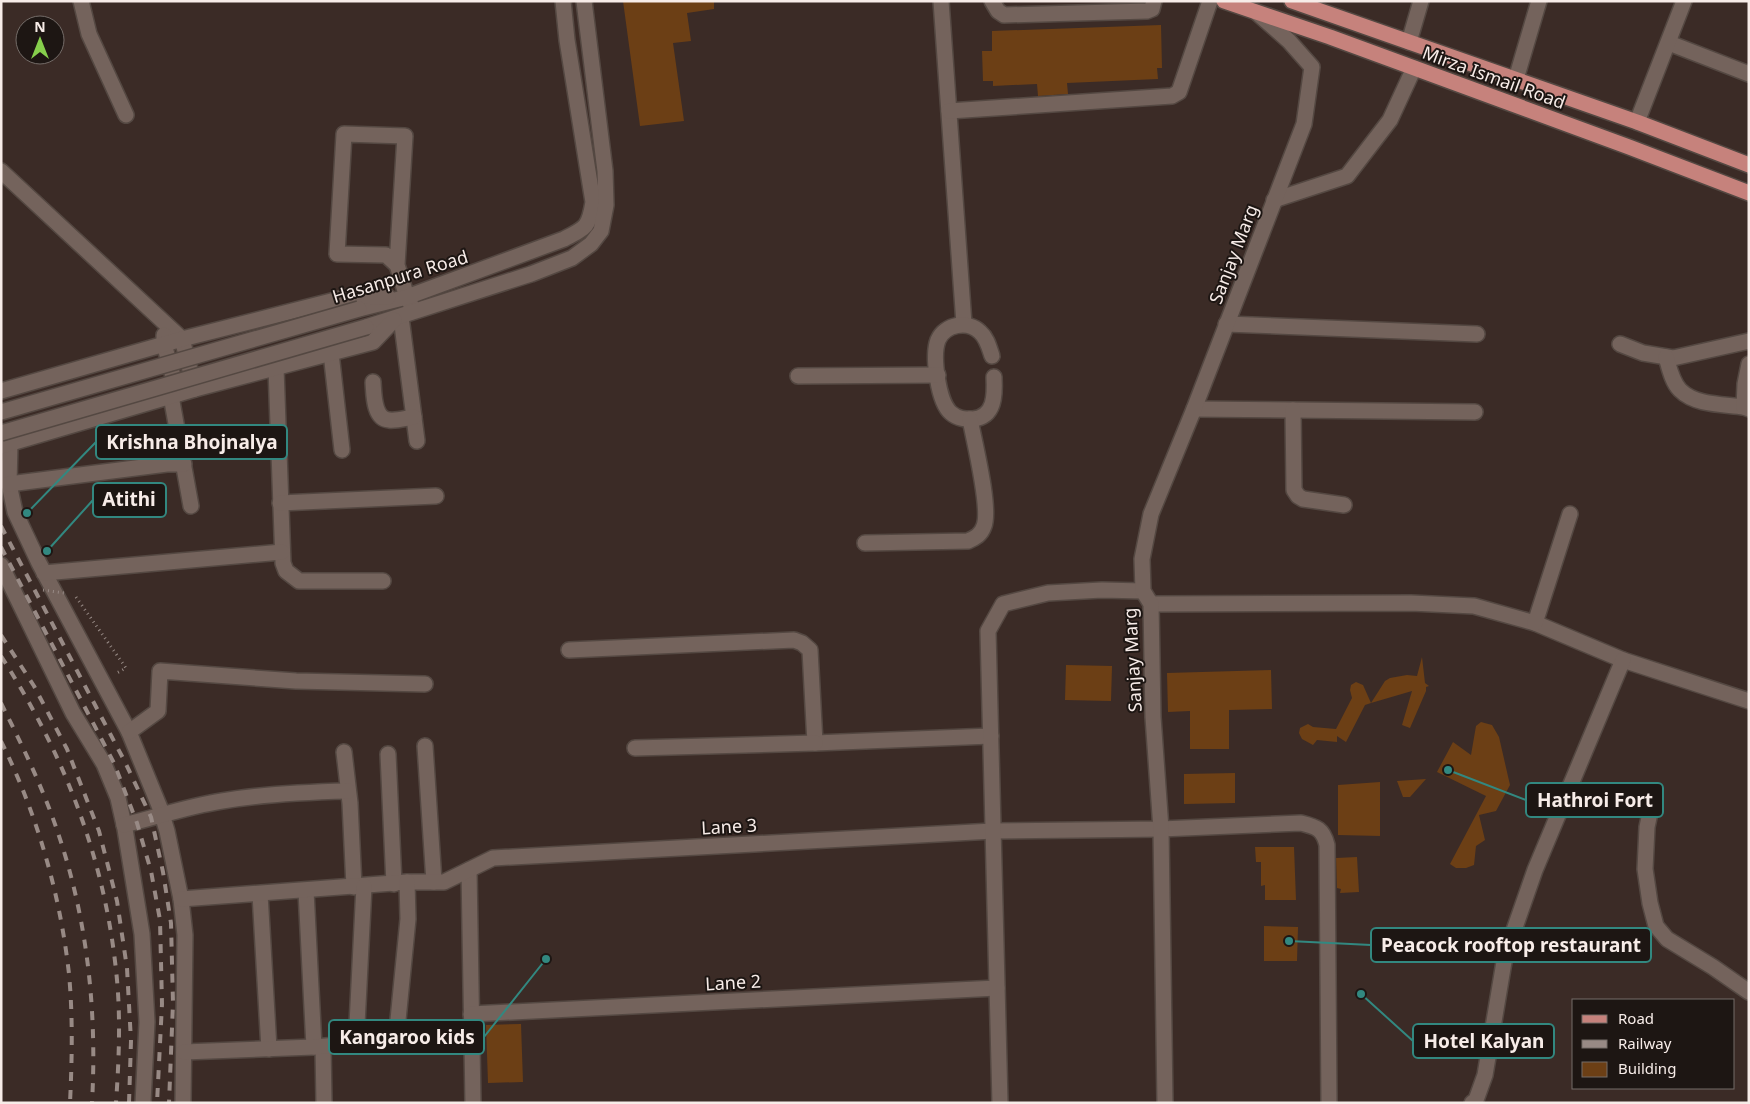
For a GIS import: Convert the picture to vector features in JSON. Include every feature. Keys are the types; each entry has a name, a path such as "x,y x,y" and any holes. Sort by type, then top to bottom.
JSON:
{"main road":[{"name":"Mirza Ismail Road","path":"1224,1 1414,68 1749,193"},
{"name":"Mirza Ismail Road","path":"1292,1 1512,77 1749,165"},
{"path":"1629,147 1637,122"}],"street":[{"path":"81,1 89,34 126,115"},
{"name":"Hasanpura Road","path":"1,412 407,298 564,239 583,230 590,218 593,202 567,40 563,1"},
{"path":"4,441 404,316 531,274 572,258 591,244 601,231 606,205 605,171 584,1"},
{"path":"941,1 964,324"},
{"path":"992,1 998,11 1004,14 1147,11 1152,9 1154,1"},
{"path":"949,111 1172,96 1179,92 1210,1"},
{"path":"1409,42 1421,1"},
{"path":"1512,77 1528,1"},
{"path":"1512,77 1539,1"},
{"path":"1637,122 1684,1"},
{"name":"Sanjay Marg","path":"1165,1103 1161,829 1147,597 1142,559 1151,514 1194,409 1304,124 1312,67 1289,41 1255,11"},
{"path":"1668,43 1749,74"},
{"path":"1274,200 1347,176 1390,120 1414,68"},
{"path":"397,265 386,255 336,254 344,134 405,136 397,265 407,298 404,316 417,441"},
{"path":"1,171 182,339 194,389"},
{"path":"1,390 182,339 351,296 407,298"},
{"path":"4,441 373,342 404,316"},
{"path":"163,321 164,344 175,395 191,506"},
{"path":"992,356 987,340 974,327 964,324 954,327 945,331 938,339 936,349 940,393 947,410 954,416 962,419 985,415 990,410 995,392 994,377"},
{"path":"1226,324 1477,334"},
{"path":"1620,344 1643,353 1673,358 1749,341"},
{"path":"331,353 342,450"},
{"path":"1666,357 1679,390 1697,401 1747,408 1745,384 1749,364"},
{"path":"276,368 282,563 286,571 299,581 383,581"},
{"path":"798,376 938,375"},
{"path":"373,382 377,411 383,418 388,420 414,417"},
{"path":"1194,409 1475,412"},
{"path":"1293,410 1294,490 1303,499 1344,505"},
{"path":"865,543 968,541 976,538 981,533 985,525 985,502 970,419"},
{"path":"4,441 9,484 15,512 44,573 129,732 167,831 181,899 185,935 183,1103"},
{"path":"9,484 167,464 184,464"},
{"path":"280,503 436,496"},
{"path":"1535,623 1570,514"},
{"path":"44,573 282,552"},
{"path":"1,565 73,713 104,764 118,798 142,934 147,1022 143,1103"},
{"path":"1000,1103 988,631 1003,604 1048,593 1102,590 1147,597 1474,606 1535,623 1623,660 1749,701"},
{"path":"569,650 782,640 794,640 802,643 810,650 815,743"},
{"path":"1474,1101 1485,1076 1505,956 1535,870 1623,660"},
{"path":"129,732 158,712 160,671 296,681 328,680 425,684"},
{"path":"635,748 991,736"},
{"path":"425,746 434,882"},
{"path":"344,752 359,887 356,1044"},
{"path":"184,1052 318,1047 396,1040 408,919 401,883 388,754"},
{"path":"124,825 222,801 348,791"},
{"path":"1654,794 1647,827 1645,869 1650,903 1656,926 1667,940 1713,967 1749,992"},
{"name":"Lane 3","path":"181,899 401,883 444,882 493,858 993,831 1161,829 1302,823 1316,826 1325,836 1327,845 1329,1103"},
{"path":"469,870 473,1103"},
{"path":"306,891 324,1103"},
{"path":"260,894 269,1049"},
{"name":"Lane 2","path":"471,1014 997,988"}],"path":[{"path":"43,590 64,593"},
{"path":"74,594 126,668 102,682"}],"building":[{"path":"623,1 714,1 714,9 687,13 691,41 673,43 684,121 640,126"},
{"path":"1161,25 1162,68 1157,68 1158,79 1067,83 1068,94 1038,96 1037,84 993,86 993,81 983,81 982,51 992,51 992,31"},
{"path":"1422,657 1425,683 1429,686 1426,687 1410,728 1402,725 1412,691 1371,703 1385,681 1390,678 1407,675 1417,676"},
{"path":"1066,665 1112,666 1111,701 1065,700"},
{"path":"1271,670 1272,709 1229,710 1229,749 1190,749 1190,711 1168,712 1167,673"},
{"path":"1356,682 1363,685 1371,703 1365,705 1346,742 1337,736 1337,742 1317,740 1313,745 1302,739 1299,733 1300,728 1308,724 1313,727 1336,729 1352,698 1351,685"},
{"path":"1481,722 1492,725 1499,737 1510,785 1496,811 1479,815 1485,840 1476,846 1474,865 1466,868 1456,868 1450,864 1486,796 1437,772 1453,742 1471,755 1476,726"},
{"path":"1235,773 1235,803 1184,804 1184,774"},
{"path":"1426,779 1410,797 1403,797 1397,781"},
{"path":"1380,782 1380,836 1338,835 1338,785"},
{"path":"1255,847 1294,847 1296,900 1265,900 1265,885 1261,886 1261,862 1256,862"},
{"path":"1357,857 1359,892 1340,893 1341,889 1337,888 1336,858"},
{"path":"1264,926 1298,927 1297,961 1264,961"},
{"path":"521,1024 523,1082 488,1083 486,1025"}],"railway":[{"path":"1,526 125,762 151,817 163,872 171,923 173,1003 169,1103"},
{"path":"1,547 114,763 137,823 151,871 160,920 162,1004 157,1103"},
{"path":"1,635 34,686 67,749 99,831 117,901 127,968 131,1041 129,1103"},
{"path":"1,656 23,692 61,767 91,846 102,886 118,987 119,1036 116,1103"},
{"path":"1,703 48,804 70,871 78,904 84,936 91,1003 93,1036 92,1103"},
{"path":"1,741 26,797 36,825 60,914 70,990 72,1038 70,1103"}],"place":[{"name":"Krishna Bhojnalya","path":"27,513"},
{"name":"Atithi","path":"47,551"},
{"name":"Hathroi Fort","path":"1448,770"},
{"name":"Peacock rooftop restaurant","path":"1289,941"},
{"name":"Kangaroo kids","path":"546,959"},
{"name":"Hotel Kalyan","path":"1361,994"}]}
